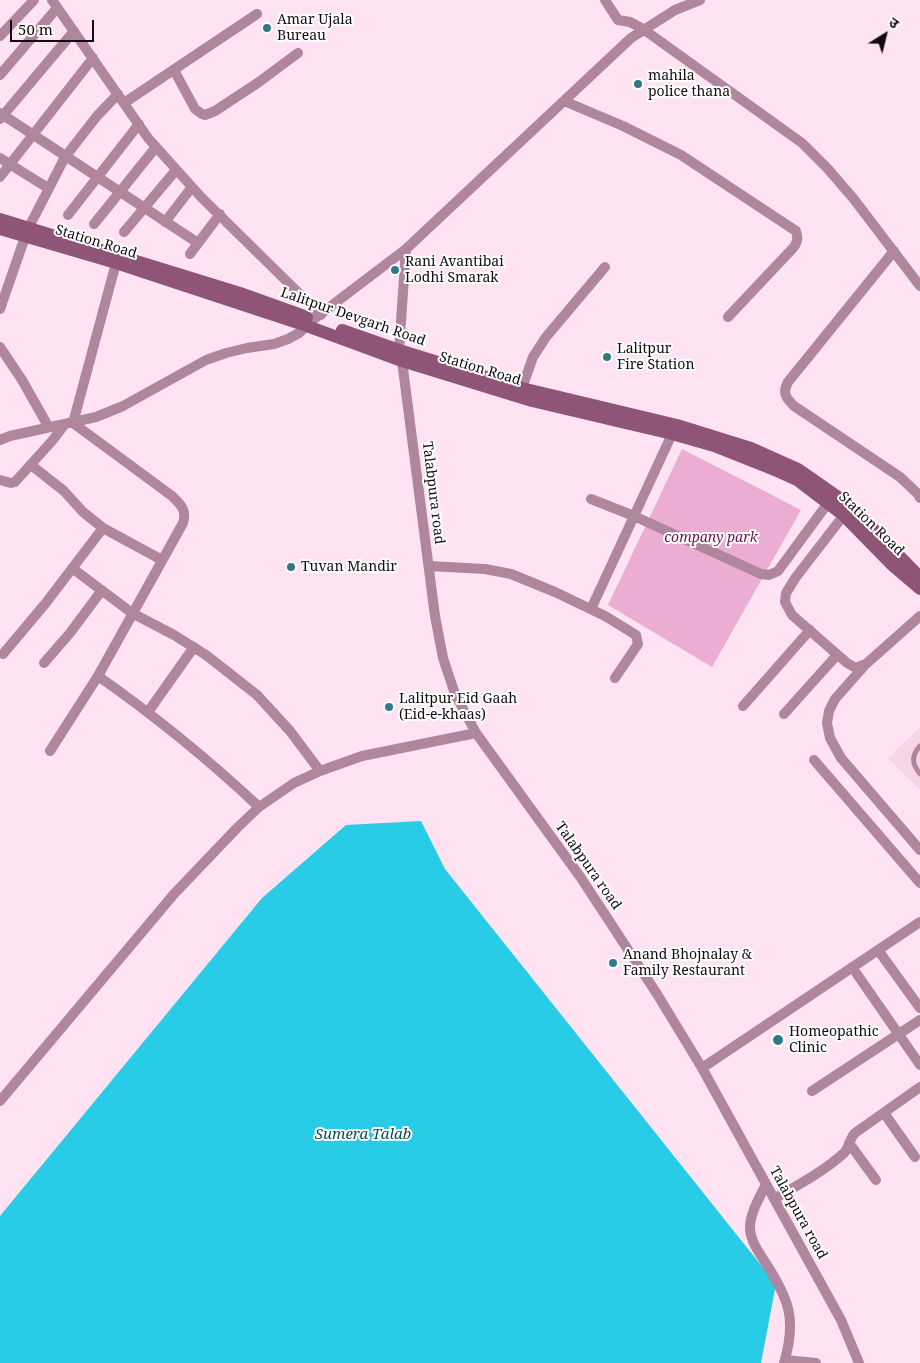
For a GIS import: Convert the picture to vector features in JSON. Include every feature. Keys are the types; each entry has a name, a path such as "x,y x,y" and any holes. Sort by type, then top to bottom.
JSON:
{"main road":[{"name":"Lalitpur Devgarh Road","path":"0,219 27,232 240,293 314,320 401,356 522,388 677,425 751,448 798,469 920,576"},
{"name":"Station Road","path":"0,229 27,232 116,263 314,320"},
{"name":"Station Road","path":"401,356 532,401 672,434 714,446 777,470 797,480 828,503 847,510 893,566 920,589"}],"street":[{"path":"0,36 34,0"},
{"path":"605,0 618,20 630,22 643,29 802,143 828,169 920,286"},
{"path":"0,440 48,426 96,417 123,406 206,360 226,353 274,344 288,339 406,249 631,38 677,5 700,0"},
{"path":"0,75 55,4 156,147 176,170 286,282 314,320"},
{"path":"124,103 257,14"},
{"path":"74,31 1,116 198,243"},
{"path":"174,70 195,109 206,115 259,82 298,53"},
{"path":"0,177 93,58"},
{"path":"0,309 27,232 65,157 97,116 118,94"},
{"path":"564,101 623,126 681,155 796,231 798,242 728,317"},
{"path":"68,215 139,124"},
{"path":"94,224 156,147"},
{"path":"0,158 48,188"},
{"path":"124,232 176,170"},
{"path":"165,222 192,186"},
{"path":"190,254 220,214"},
{"name":"Talabpura road","path":"406,249 401,356 443,658 455,694 476,733 581,878 657,994 702,1068 840,1320 859,1363"},
{"path":"894,251 788,382 784,394 794,406 900,477 920,498"},
{"path":"0,480 10,483 15,482 69,423 116,263"},
{"path":"522,388 533,356 546,337 605,267"},
{"path":"0,348 22,380 48,426"},
{"path":"50,751 98,676 183,523 185,516 184,509 172,496 69,423"},
{"path":"591,609 672,434"},
{"path":"30,465 64,491 83,512 103,528 162,560"},
{"path":"590,499 634,516 761,574 769,575 778,571 828,503"},
{"path":"847,510 796,577 786,593 785,602 792,615 847,663 856,668 866,664"},
{"path":"3,654 103,528"},
{"path":"429,566 485,569 511,574 591,609 631,631 638,639 638,644 615,678"},
{"path":"72,568 132,613 194,647 257,695 290,731 320,771"},
{"path":"44,663 70,633 102,590"},
{"path":"920,616 866,664 835,699 829,711 827,723 830,738 842,758 920,850"},
{"path":"742,706 810,630"},
{"path":"148,712 194,647"},
{"path":"784,714 838,655"},
{"path":"98,676 148,712 220,771 259,807"},
{"path":"0,1101 174,894 259,807 294,783 320,771 362,756 476,733"},
{"path":"814,760 920,883"},
{"path":"702,1068 920,922"},
{"path":"878,950 920,1008"},
{"path":"852,967 920,1065"},
{"path":"812,1091 920,1020"},
{"path":"774,1199 823,1169 844,1153 855,1133 920,1087"},
{"path":"884,1113 915,1157"},
{"path":"849,1143 876,1180"},
{"path":"766,1184 751,1217 750,1227 754,1245 774,1277 788,1307 791,1321 785,1361 816,1363"}],"lane":[{"path":"920,746 914,754 913,761 920,774"}],"shaded area":[{"path":"920,727 920,790 888,758"}],"green space":[{"name":"company park","path":"682,449 801,510 712,667 608,605"}],"water":[{"name":"Sumera Talab","path":"421,821 445,869 776,1284 761,1363 0,1363 0,1216 262,898 346,825"}],"place":[{"name":"Amar Ujala Bureau","path":"267,28"},
{"name":"mahila police thana","path":"638,84"},
{"name":"Rani Avantibai Lodhi Smarak","path":"395,270"},
{"name":"Lalitpur Fire Station","path":"607,357"},
{"name":"Tuvan Mandir","path":"291,567"},
{"name":"Lalitpur Eid Gaah (Eid-e-khaas)","path":"389,707"},
{"name":"Anand Bhojnalay & Family Restaurant","path":"613,963"},
{"name":"Homeopathic Clinic","path":"778,1040"}]}
